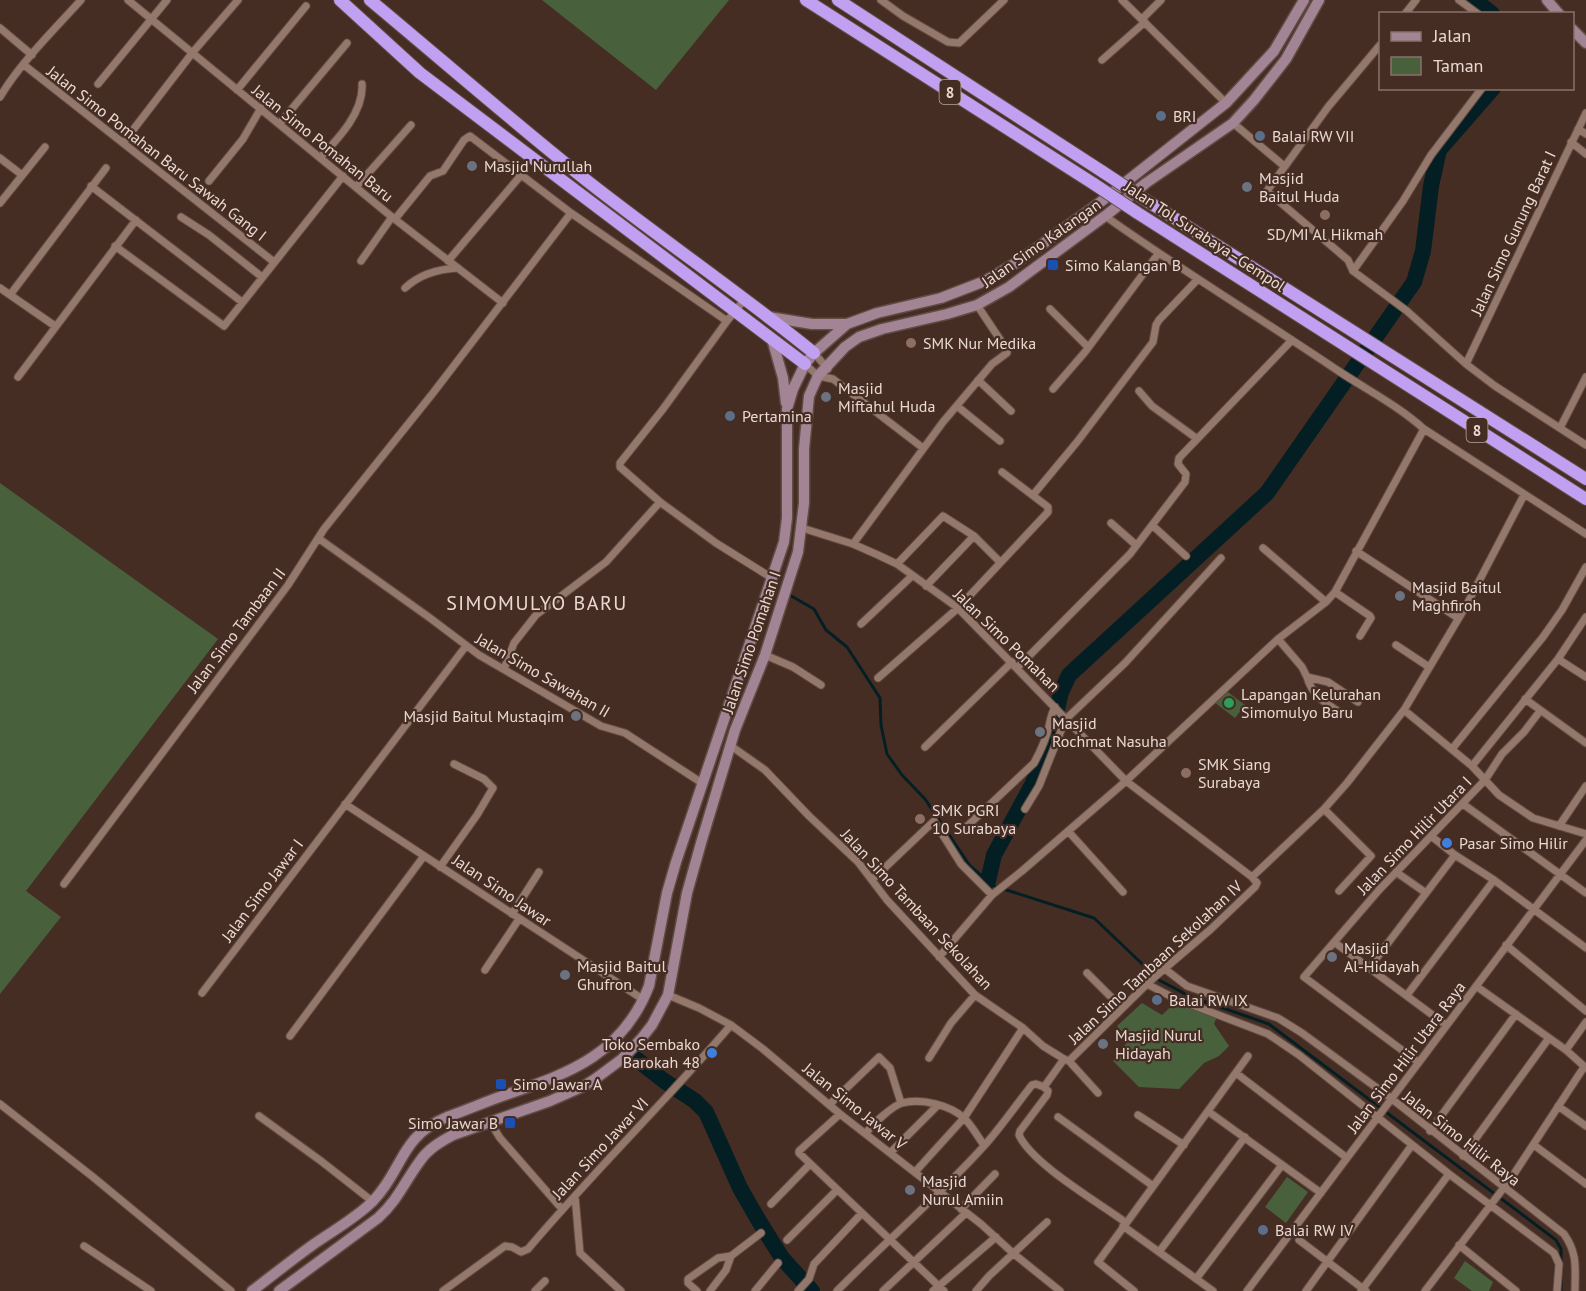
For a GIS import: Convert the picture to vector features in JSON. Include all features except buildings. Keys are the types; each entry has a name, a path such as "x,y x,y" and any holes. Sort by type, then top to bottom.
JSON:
{"highway":[{"path":"340,0 420,73 576,191 740,305 769,317 814,353"},
{"path":"370,0 740,305 772,339 805,364"},
{"name":"Jalan Tol Surabaya–Gempol","path":"806,0 1586,499"},
{"name":"Jalan Tol Surabaya–Gempol","path":"838,0 1144,199 1586,479"},
{"path":"576,191 584,178"}],"main road":[{"name":"Jalan Simo Kalangan","path":"805,364 847,324 877,313 941,298 985,281 1014,264 1098,204 1226,103 1274,51 1304,0"},
{"name":"Jalan Simo Kalangan","path":"818,376 844,347 859,338 882,329 937,317 977,305 1009,287 1106,216 1146,183 1233,123 1286,59 1318,0"},
{"path":"1547,0 1557,12"},
{"path":"1274,51 1286,59"},
{"path":"769,317 812,324 847,324"},
{"path":"252,1291 354,1217 372,1201 384,1189 415,1137 437,1121 553,1079 587,1062 604,1051 619,1036 644,1000 672,876 772,578 786,528 787,409 783,378 772,339"},
{"path":"787,409 793,389 805,364"},
{"name":"Jalan Simo Pomahan I","path":"341,1245 390,1207 421,1159 430,1150 453,1135 584,1086 608,1070 641,1039 652,1025 668,995 688,887 735,730 765,655 806,529 804,449 809,396 818,376"},
{"path":"672,876 688,887"},
{"path":"279,1291 341,1245 332,1232"}],"street":[{"path":"0,98 3,84 24,65 81,0"},
{"name":"Jalan Simo Pomahan Baru","path":"128,0 394,218 503,303"},
{"path":"98,84 167,0"},
{"path":"123,143 193,52 238,0"},
{"path":"881,0 903,16 955,44 959,43 1004,0"},
{"path":"1122,0 1226,103"},
{"path":"1102,60 1144,20 1161,0"},
{"path":"1407,12 1416,0"},
{"path":"1459,0 1475,12"},
{"path":"237,90 306,6"},
{"path":"0,28 32,55"},
{"path":"280,123 347,43"},
{"path":"1379,46 1328,107 1267,191 1348,260 1353,271 1407,311 1466,364 1503,392 1586,445"},
{"name":"Jalan Simo Pomahan Baru Sawah Gang I","path":"24,65 274,262"},
{"path":"320,158 358,109 363,92 362,84"},
{"path":"1353,271 1403,201 1431,155 1480,90"},
{"path":"208,181 243,139 261,108"},
{"name":"Jalan Simo Gunung Barat I","path":"1466,364 1586,113"},
{"path":"1233,123 1284,166"},
{"path":"356,187 411,125"},
{"path":"1578,129 1586,134"},
{"path":"361,261 432,174 443,171 470,136 571,213 727,321"},
{"path":"1571,142 1586,154"},
{"path":"0,202 45,147"},
{"path":"0,158 22,175"},
{"path":"55,326 4,293 106,168"},
{"path":"448,261 522,174"},
{"path":"115,246 222,325 226,324 343,176"},
{"path":"91,186 242,302"},
{"path":"503,303 571,213"},
{"path":"1106,216 1158,254 1404,412 1424,429 1586,534"},
{"path":"181,217 209,235 262,277"},
{"path":"18,377 136,220"},
{"path":"1053,389 1088,347 1158,254"},
{"path":"405,288 412,281 427,273 444,268 458,268"},
{"path":"1033,495 1077,442 1153,342 1159,320 1198,279"},
{"name":"Jalan Simo Tambaan II","path":"64,884 288,585 318,538 363,478 503,303"},
{"path":"740,305 620,463 620,467 660,502 716,543 772,578"},
{"path":"853,543 923,448 978,380 1007,351 977,305"},
{"path":"1050,309 1088,347"},
{"path":"925,747 1067,619 1136,545 1185,482 1186,474 1177,461 1196,438 1292,340"},
{"path":"814,353 826,366 833,379 923,448"},
{"path":"805,364 818,376 833,379"},
{"path":"1560,428 1586,377"},
{"path":"978,380 1011,411"},
{"path":"1139,392 1152,406 1196,438"},
{"path":"957,406 1000,441"},
{"path":"939,957 992,895 1126,781 1278,639 1326,602 1335,592 1424,429"},
{"path":"878,678 958,608 1049,510 1002,472"},
{"path":"1252,877 1324,809 1404,710 1458,618 1524,495"},
{"path":"504,669 513,643 536,615 606,562 660,502"},
{"path":"897,564 943,516 974,536 1000,562"},
{"path":"1111,523 1136,545"},
{"path":"1152,525 1186,556"},
{"name":"Jalan Simo Pomahan","path":"806,529 853,543 897,564 958,608 1126,781 1252,877"},
{"path":"926,586 974,536"},
{"name":"Jalan Simo Sawahan II","path":"318,538 466,646 601,726 625,733 702,783"},
{"path":"1263,548 1326,602"},
{"path":"1356,552 1458,618"},
{"path":"1025,809 1039,786 1065,717 1125,663 1221,558"},
{"path":"1452,750 1543,637 1562,610 1586,567"},
{"path":"861,624 912,576"},
{"path":"1335,592 1370,616 1360,636"},
{"path":"1472,766 1558,659 1586,617"},
{"path":"1278,639 1302,668 1318,698 1339,712"},
{"path":"1396,645 1429,667"},
{"name":"Jalan Simo Jawar I","path":"202,993 466,646"},
{"path":"765,655 821,685"},
{"path":"1558,659 1586,677"},
{"path":"1307,676 1328,681 1358,702"},
{"path":"1525,699 1586,743"},
{"path":"962,831 1034,763 1049,726 1050,715 1056,708"},
{"path":"1404,710 1472,766 1499,795 1533,818 1586,834"},
{"name":"Jalan Simo Hilir Utara I","path":"1418,1062 1304,977 1396,872 1485,780 1502,754 1524,732 1540,711"},
{"name":"Jalan Simo Tambaan Sekolahan","path":"731,746 765,770 858,862 887,900 975,995 1023,1028 1042,1046 1066,1060 1098,1093"},
{"path":"440,867 493,788 484,779 454,764"},
{"path":"1559,826 1586,786"},
{"name":"Jalan Simo Jawar","path":"345,804 644,1000"},
{"path":"1463,804 1586,892"},
{"path":"1324,809 1371,856 1339,891"},
{"path":"873,879 934,821 961,864 992,895"},
{"path":"1068,831 1123,892"},
{"path":"1431,836 1586,948"},
{"name":"Jalan Simo Hilir Utara Raya","path":"1247,1291 1506,945 1562,875 1586,840"},
{"path":"1369,968 1455,855"},
{"path":"290,1036 424,856"},
{"path":"512,914 539,872"},
{"path":"1396,872 1426,894"},
{"name":"Jalan Simo Tambaan Sekolahan IV","path":"1044,1087 1066,1060 1255,887 1257,883 1252,877"},
{"path":"1407,995 1494,880"},
{"path":"485,970 519,919"},
{"path":"1334,942 1446,1025"},
{"path":"1506,945 1586,1011"},
{"name":"Jalan Simo Hilir Raya","path":"1163,970 1187,986 1278,1018 1302,1033 1463,1156 1502,1189 1564,1234 1575,1256 1576,1291"},
{"path":"1087,973 1122,1008"},
{"path":"1149,983 1174,998 1268,1034 1380,1115 1412,1145 1449,1174 1492,1202 1554,1253 1559,1264 1557,1291"},
{"path":"1425,1291 1534,1145 1585,1068 1566,1050 1476,986"},
{"name":"Jalan Simo Jawar V","path":"668,995 731,1025 763,1049 1060,1291"},
{"path":"929,1058 951,1023 975,995"},
{"path":"1430,1131 1516,1014"},
{"path":"1566,1050 1586,1022"},
{"name":"Jalan Simo Jawar VI","path":"443,1291 505,1246 512,1246 521,1252 525,1251 678,1087 731,1025"},
{"path":"915,1172 964,1118 1023,1028"},
{"path":"1463,1156 1549,1038"},
{"path":"1134,1291 1098,1262 1248,1056"},
{"path":"830,1104 879,1057 890,1068 901,1103"},
{"path":"1236,1074 1347,1158"},
{"path":"837,1291 939,1192 984,1145 1032,1085 1036,1084 1048,1091 1020,1131 1020,1139 1028,1149 1052,1171 1213,1291"},
{"path":"866,1133 901,1103 938,1105 964,1118 984,1145"},
{"path":"0,1104 231,1291"},
{"path":"890,1153 938,1105"},
{"path":"1558,1106 1586,1126"},
{"path":"1209,1112 1321,1193"},
{"path":"840,1114 799,1153 938,1289 996,1237"},
{"path":"1138,1115 1184,1145"},
{"path":"259,1116 372,1201"},
{"path":"1058,1118 1153,1186"},
{"path":"490,1122 500,1138 562,1209"},
{"path":"1159,1252 1245,1137"},
{"path":"1306,1291 1412,1145"},
{"path":"1534,1145 1586,1184"},
{"path":"771,1204 810,1164"},
{"path":"1196,1279 1282,1165"},
{"path":"883,1291 914,1263 995,1174"},
{"path":"1299,1240 1364,1290 1449,1174"},
{"path":"787,1240 837,1190"},
{"path":"574,1196 580,1252 621,1291"},
{"path":"798,1291 814,1264 862,1213"},
{"path":"976,1291 1047,1222"},
{"path":"697,1291 688,1283 688,1280 718,1258 731,1256 761,1233"},
{"path":"1459,1245 1516,1291"},
{"path":"84,1246 151,1291"},
{"path":"710,1291 726,1270 731,1256"},
{"path":"755,1291 778,1263"},
{"path":"535,1291 545,1281"}],"green space":[{"path":"542,0 729,0 656,90"},
{"path":"0,483 218,639 26,891 61,917 0,994"},
{"name":"Lapangan Kelurahan Simomulyo Baru","path":"1224,689 1245,705 1235,718 1214,702"},
{"path":"1178,1000 1218,1014 1214,1024 1229,1046 1219,1056 1204,1063 1179,1089 1139,1087 1113,1061 1129,1040 1117,1026 1142,1003 1162,1015"},
{"path":"1287,1177 1308,1192 1286,1223 1265,1207"},
{"path":"1465,1261 1493,1282 1489,1291 1472,1291 1454,1278"}],"waterway":[{"path":"1475,0 1490,12"},
{"path":"988,881 994,855 1032,785 1048,747 1061,692 1069,675 1267,493 1414,282 1423,251 1431,186 1439,150 1491,90"},
{"path":"786,593 814,609 826,630 847,647 880,698 881,725 887,754 902,775 925,799 970,866 994,886 1094,918 1159,980 1191,997 1269,1024 1556,1240 1561,1249 1561,1262"},
{"path":"635,1058 695,1101 706,1112 740,1188 759,1221 782,1258 812,1291"},
{"path":"1561,1278 1561,1291"}],"place":[{"name":"BRI","path":"1161,116"},
{"name":"Balai RW VII","path":"1260,136"},
{"name":"Masjid Nurullah","path":"472,166"},
{"name":"Masjid Baitul Huda","path":"1247,187"},
{"name":"SD/MI Al Hikmah","path":"1325,215"},
{"name":"Simo Kalangan B","path":"1053,265"},
{"name":"SMK Nur Medika","path":"911,343"},
{"name":"Masjid Miftahul Huda","path":"826,397"},
{"name":"Pertamina","path":"730,416"},
{"name":"Masjid Baitul Maghfiroh","path":"1400,596"},
{"name":"Lapangan Kelurahan Simomulyo Baru","path":"1229,703"},
{"name":"Masjid Baitul Mustaqim","path":"576,716"},
{"name":"Masjid Rochmat Nasuha","path":"1040,732"},
{"name":"SMK Siang Surabaya","path":"1186,773"},
{"name":"SMK PGRI 10 Surabaya","path":"920,819"},
{"name":"Pasar Simo Hilir","path":"1447,843"},
{"name":"Masjid Al-Hidayah","path":"1332,957"},
{"name":"Masjid Baitul Ghufron","path":"565,975"},
{"name":"Balai RW IX","path":"1157,1000"},
{"name":"Masjid Nurul Hidayah","path":"1103,1044"},
{"name":"Toko Sembako Barokah 48","path":"712,1053"},
{"name":"Simo Jawar A","path":"501,1084"},
{"name":"Simo Jawar B","path":"510,1123"},
{"name":"Masjid Nurul Amiin","path":"910,1190"},
{"name":"Balai RW IV","path":"1263,1230"}],"district":[{"name":"SIMOMULYO BARU","path":"537,603"}]}
